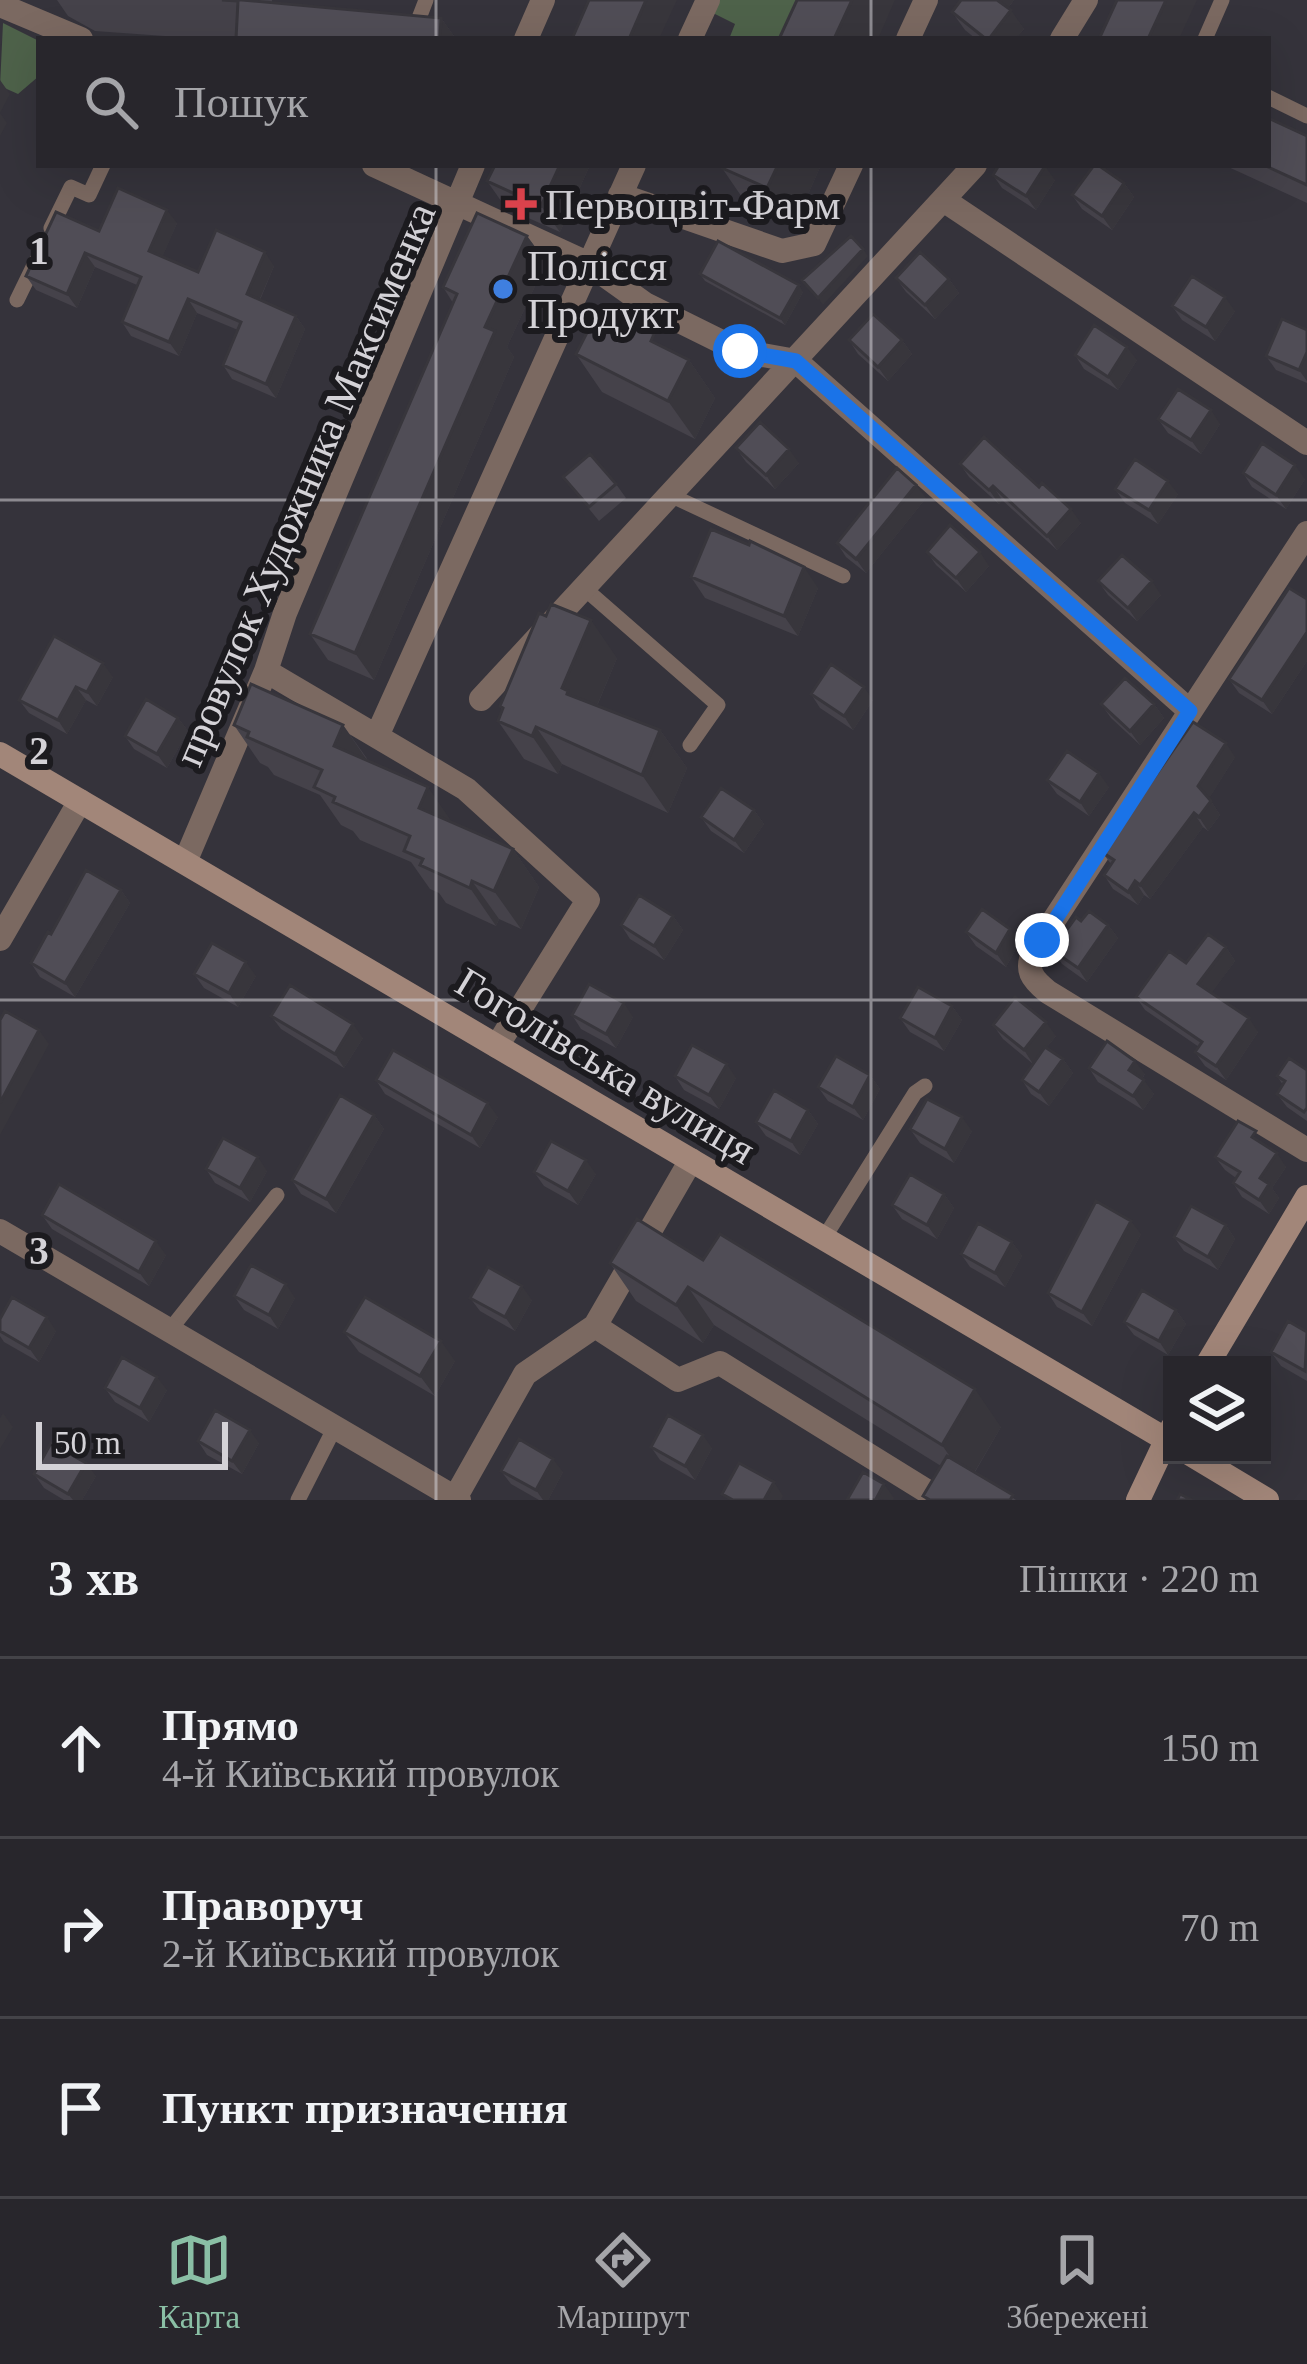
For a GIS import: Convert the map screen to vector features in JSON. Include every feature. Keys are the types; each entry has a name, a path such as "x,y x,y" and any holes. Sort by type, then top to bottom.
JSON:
{"street":[{"path":"527,36 542,0"},
{"path":"691,36 708,0"},
{"path":"909,36 926,0"},
{"path":"1063,36 1086,0"},
{"path":"0,5 74,36"},
{"path":"381,168 457,201 471,168"},
{"path":"377,736 633,168"},
{"path":"620,195 782,251 814,244 849,168"},
{"path":"481,698 972,168"},
{"name":"провулок Художника Максименка","path":"185,862 457,201 589,265 645,304 740,351 796,361"},
{"path":"945,201 1307,443"},
{"path":"796,361 1190,711"},
{"path":"1307,532 1035,949 1029,968 1032,980 1307,1150"},
{"path":"266,671 466,789 588,901 496,1046"},
{"name":"Гоголівська вулиця","path":"0,754 1163,1433"},
{"path":"0,939 80,801"},
{"path":"0,1231 456,1499 526,1374 595,1326 691,1160"},
{"path":"1212,1356 1307,1197"},
{"path":"595,1326 678,1380 721,1363 941,1500"},
{"path":"1138,1500 1163,1451"},
{"path":"1207,1464 1267,1500"}],"lane":[{"path":"412,36 426,0"},
{"path":"1206,36 1222,0"},
{"path":"1271,99 1307,116"},
{"path":"17,300 71,187 89,195 102,168"},
{"path":"670,496 843,576"},
{"path":"584,588 718,705 691,745"},
{"path":"824,1238 889,1131 925,1086"},
{"path":"169,1330 277,1195"},
{"path":"298,1500 334,1429"}],"green space":[{"path":"719,0 836,0 820,36 730,36 735,24 713,13"},
{"path":"3,23 36,40 36,79 18,94 0,86"}],"building":[{"path":"222,0 242,0 441,18 440,36 236,36 238,1"},
{"path":"589,0 646,0 630,36 573,36"},
{"path":"797,0 852,0 835,36 780,36"},
{"path":"961,0 997,0 1011,10 991,36 982,36 952,12"},
{"path":"1117,0 1166,0 1149,36 1100,36"},
{"path":"1271,119 1307,136 1307,185 1270,168"},
{"path":"494,168 559,168 541,206 487,181"},
{"path":"722,168 777,168 767,188"},
{"path":"997,168 1044,168 1026,196 993,175"},
{"path":"1092,168 1102,168 1124,183 1102,216 1072,195"},
{"path":"118,188 167,210 149,251 198,272 216,230 265,252 247,294 296,316 266,384 223,365 241,322 188,299 169,342 122,322 141,277 85,253 67,294 26,276 56,212 99,231"},
{"path":"477,213 527,236 485,327 495,331 355,653 310,634 457,294 443,287"},
{"path":"851,236 863,249 818,298 802,280"},
{"path":"718,241 799,285 780,318 700,274"},
{"path":"920,252 949,279 925,305 896,278"},
{"path":"1192,276 1225,297 1206,327 1172,306"},
{"path":"597,313 633,331 636,325 654,334 651,341 689,360 668,401 576,354"},
{"path":"873,314 902,340 878,367 849,340"},
{"path":"1282,319 1307,330 1307,352 1299,370 1266,356"},
{"path":"1094,325 1127,347 1108,377 1075,355"},
{"path":"1178,389 1211,410 1191,440 1158,419"},
{"path":"760,422 789,449 766,475 736,448"},
{"path":"984,437 1071,509 1047,536 993,486 989,490 960,464"},
{"path":"1262,443 1295,465 1276,495 1243,473"},
{"path":"590,454 616,484 589,507 563,477"},
{"path":"1135,459 1168,481 1149,510 1115,489"},
{"path":"897,468 916,485 856,559 837,543"},
{"path":"950,525 980,552 956,578 927,552"},
{"path":"711,529 749,545 750,541 804,567 784,616 691,577"},
{"path":"1122,555 1152,581 1128,608 1098,581"},
{"path":"1289,588 1307,599 1307,632 1262,700 1229,679"},
{"path":"551,604 591,620 562,688 567,694 660,730 642,775 536,727 532,736 498,721 539,613 546,616"},
{"path":"54,636 103,663 87,692 76,687 58,720 19,700"},
{"path":"831,664 864,687 844,716 811,694"},
{"path":"1125,678 1154,704 1130,731 1101,704"},
{"path":"251,684 343,725 334,746 428,787 419,808 513,849 494,891 472,881 470,888 420,865 423,859 404,851 410,836 333,802 335,797 314,787 322,770 247,737 249,732 234,725"},
{"path":"146,699 178,718 157,754 125,736"},
{"path":"1193,722 1226,743 1198,786 1211,801 1199,817 1194,813 1140,885 1135,881 1128,892 1104,875 1114,860 1102,852"},
{"path":"1067,751 1099,773 1080,802 1047,780"},
{"path":"721,788 754,810 734,840 701,817"},
{"path":"86,870 121,890 65,983 31,963"},
{"path":"639,895 673,916 654,946 621,925"},
{"path":"982,909 1010,929 996,953 966,932"},
{"path":"1089,911 1108,925 1078,968 1052,950 1076,917 1081,921"},
{"path":"1208,934 1226,947 1198,984 1249,1018 1216,1066 1195,1052 1202,1042 1136,997 1169,951 1186,963"},
{"path":"212,943 246,962 229,993 194,974"},
{"path":"589,984 624,1003 606,1034 572,1015"},
{"path":"290,985 353,1024 335,1054 271,1016"},
{"path":"918,987 952,1006 935,1038 900,1018"},
{"path":"1015,997 1046,1022 1024,1050 993,1025"},
{"path":"5,1011 39,1030 0,1103 0,1020"},
{"path":"1107,1041 1135,1061 1129,1070 1144,1080 1133,1096 1089,1068"},
{"path":"692,1045 727,1064 709,1095 675,1076"},
{"path":"1045,1047 1063,1059 1039,1092 1022,1080"},
{"path":"393,1050 488,1103 471,1135 376,1080"},
{"path":"836,1056 870,1075 853,1107 818,1087"},
{"path":"1289,1058 1307,1070 1304,1112 1277,1094 1285,1081 1277,1076"},
{"path":"774,1090 808,1110 791,1141 756,1122"},
{"path":"340,1095 374,1115 326,1199 292,1180"},
{"path":"927,1099 962,1117 945,1149 910,1129"},
{"path":"1238,1121 1256,1131 1252,1137 1277,1153 1260,1178 1269,1184 1259,1200 1233,1183 1240,1172 1215,1157"},
{"path":"223,1138 258,1157 240,1188 206,1169"},
{"path":"551,1141 586,1160 568,1191 534,1172"},
{"path":"910,1174 944,1194 927,1225 892,1205"},
{"path":"59,1184 156,1241 139,1272 42,1215"},
{"path":"1096,1201 1131,1221 1082,1312 1048,1293"},
{"path":"1191,1206 1226,1225 1208,1257 1174,1237"},
{"path":"637,1219 703,1260 720,1234 975,1389 942,1445 688,1287 676,1305 610,1263"},
{"path":"978,1223 1012,1242 995,1273 961,1254"},
{"path":"251,1265 286,1284 269,1315 234,1296"},
{"path":"488,1267 522,1286 505,1317 470,1298"},
{"path":"1142,1290 1176,1310 1159,1341 1124,1322"},
{"path":"12,1297 47,1317 29,1348 0,1331 0,1319"},
{"path":"365,1297 441,1341 420,1376 344,1332"},
{"path":"1288,1321 1307,1332 1305,1371 1271,1352"},
{"path":"122,1357 157,1377 140,1408 105,1388"},
{"path":"215,1410 250,1430 232,1461 198,1441"},
{"path":"668,1415 703,1435 685,1466 651,1447"},
{"path":"519,1439 553,1459 536,1490 501,1471"},
{"path":"51,1443 86,1463 68,1494 34,1474"},
{"path":"947,1456 1013,1495 1010,1500 930,1500 923,1496"},
{"path":"739,1463 774,1482 764,1500 733,1500 722,1494"},
{"path":"863,1472 884,1484 878,1500 847,1500"}],"place":[{"name":"Первоцвіт-Фарм","path":"521,204"},
{"name":"Полісся Продукт","path":"503,289"}],"route":[{"path":"740,351 796,361 1190,711 1042,940"}]}
